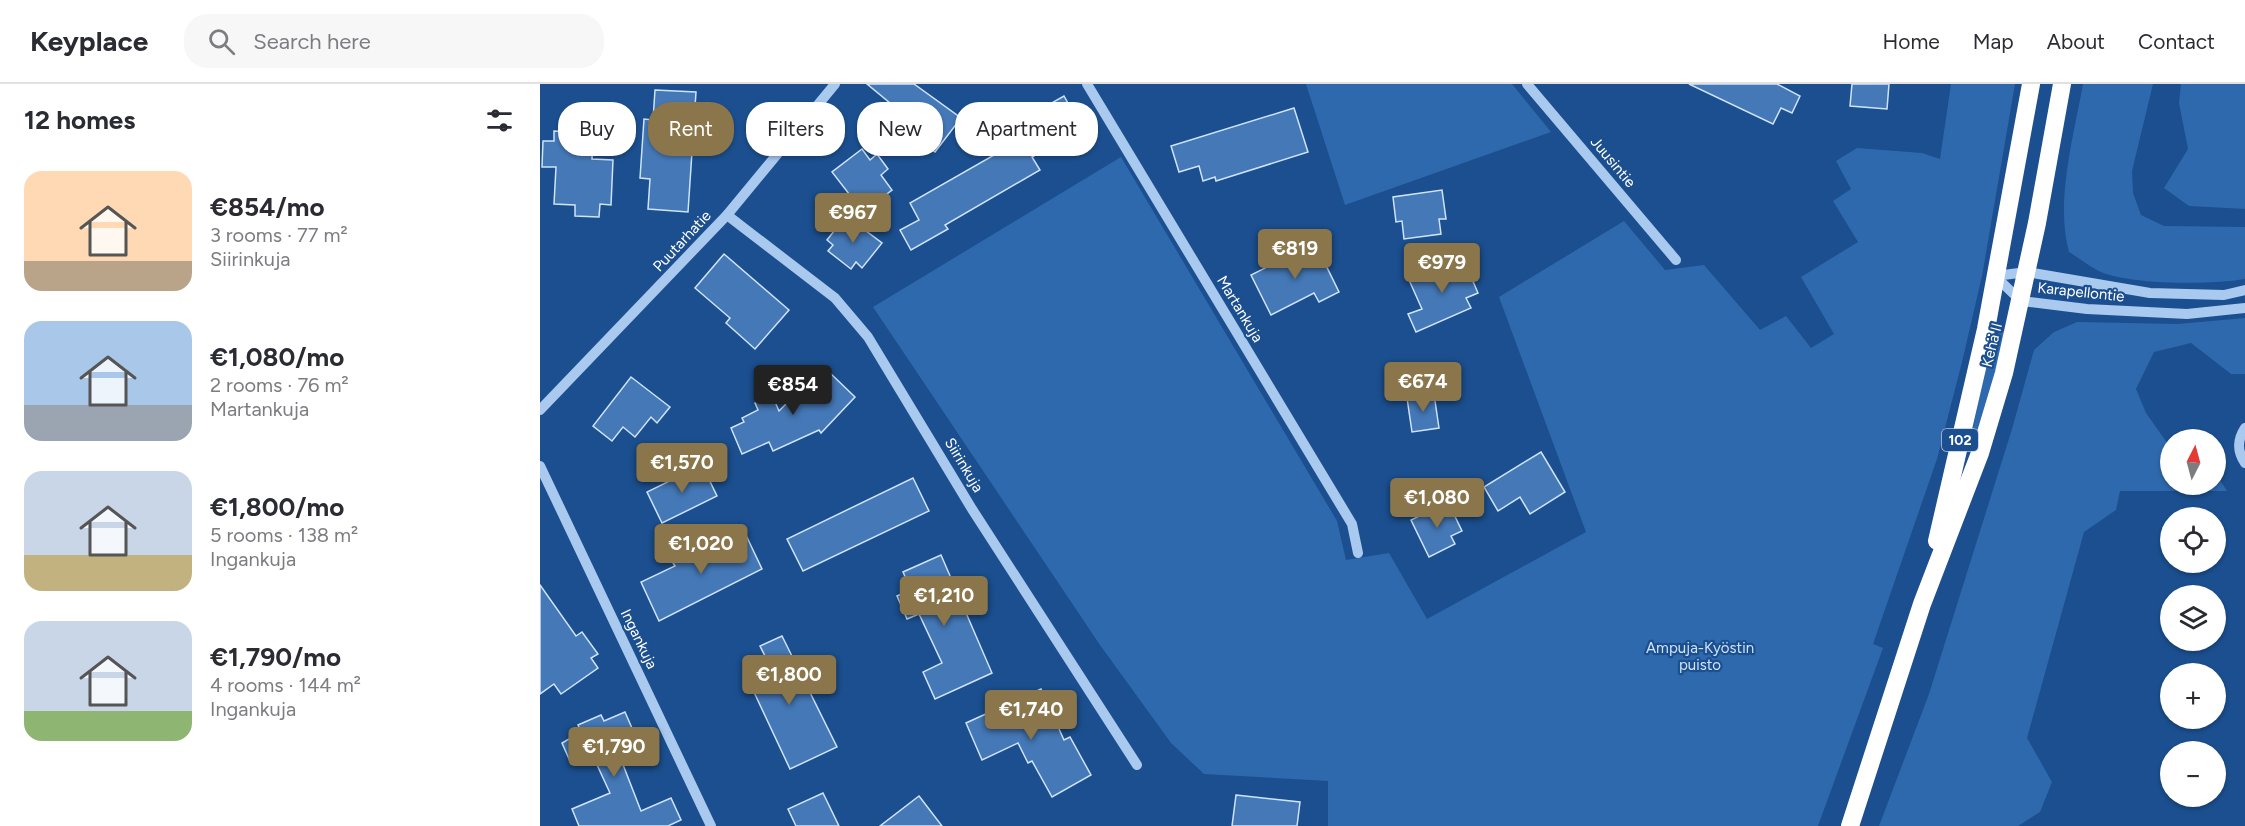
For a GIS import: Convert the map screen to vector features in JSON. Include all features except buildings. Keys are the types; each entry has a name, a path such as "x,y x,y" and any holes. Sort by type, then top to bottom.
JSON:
{"highway":[{"name":"Kehä II","path":"1922,604 1986,329 2031,84"},
{"name":"Kehä II","path":"1850,826 1922,604 1980,453 2021,301 2062,84"}],"street":[{"name":"Puutarhatie","path":"540,410 727,215 835,84"},
{"name":"Martankuja","path":"1087,84 1352,524 1358,553"},
{"name":"Juusintie","path":"1527,84 1676,260"},
{"name":"Siirinkuja","path":"727,215 835,298 868,337 972,509 1137,765"},
{"name":"Karapellontie","path":"1995,276 2027,272 2150,293 2224,294 2245,290"},
{"name":"Karapellontie","path":"1995,276 2021,301 2142,313 2187,314 2245,308"},
{"path":"2245,428 2239,437 2240,454 2245,463"},
{"name":"Ingankuja","path":"540,466 711,826"}],"green space":[{"path":"1306,84 1512,84 1551,132 1345,205"},
{"name":"Ampuja-Kyöstin puisto","path":"1951,84 2015,84 1982,276 1937,459 1873,644 1883,648 1818,826 1328,826 1328,781 1204,774 1171,743 1100,645 873,307 1121,157 1337,521 1346,560 1389,553 1427,619 1586,532 1499,297 1624,221 1665,270 1704,265 1760,330 1786,316 1811,348 1834,334 1801,277 1858,242 1833,201 1851,189 1836,161 1857,148 1922,153 1940,159"},
{"path":"2083,84 2153,84 2132,171 2133,193 2141,215 2164,226 2245,227 2245,279 2193,283 2132,279 2101,272 2069,252 2065,233 2065,190"},
{"path":"2181,84 2245,84 2245,209 2189,206 2164,188 2188,149 2179,103"},
{"path":"2245,318 2245,374 2231,374 2191,343 2154,352 2136,389 2146,413 2160,433 2160,491 2120,491 2116,510 2084,532 2027,738 2052,782 2040,812 2018,826 1879,826 1929,694 2012,429 2034,350 2054,332 2077,322 2178,324"},
{"path":"1999,332 2007,332 1975,446 1969,449 1988,351"}]}
